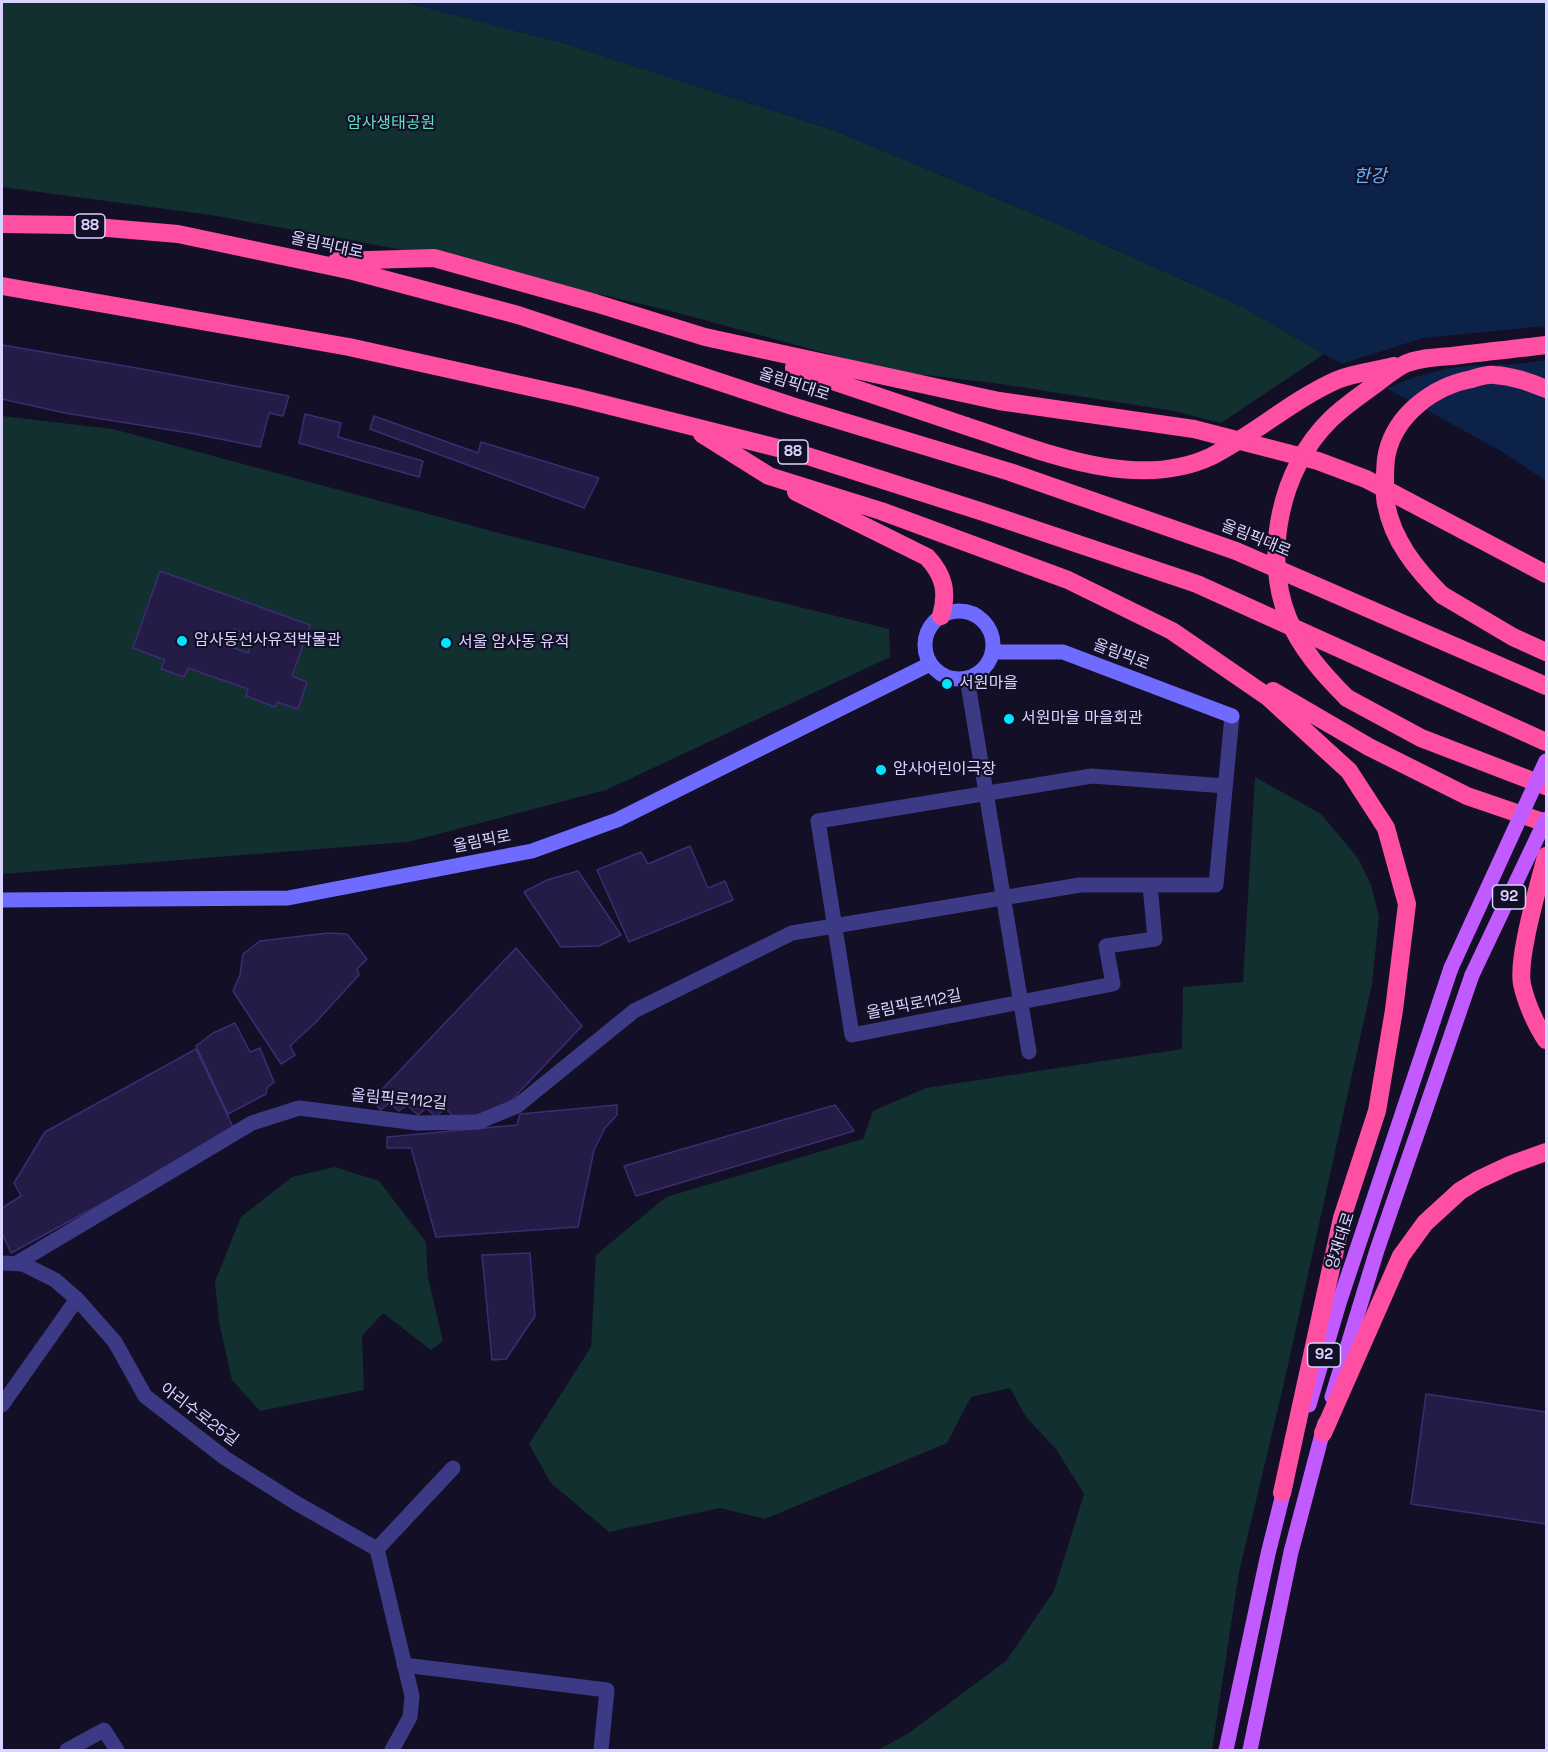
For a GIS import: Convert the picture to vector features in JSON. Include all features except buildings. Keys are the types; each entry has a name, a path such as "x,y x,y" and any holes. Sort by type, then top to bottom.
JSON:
{"highway":[{"name":"올림픽대로","path":"2,224 72,225 178,234 353,271 519,315 792,406 1010,472 1236,550 1546,686"},
{"path":"306,261 434,258 595,303 705,337 966,426 1102,468 1141,471 1174,467 1210,457 1338,380 1432,358 1546,345"},
{"name":"88","path":"2,286 349,347 575,397 798,453 1197,584 1546,742"},
{"path":"705,337 999,401 1194,429 1318,461 1366,479 1546,574"},
{"path":"1404,364 1352,401 1329,421 1295,472 1284,500 1277,530 1276,555 1280,589 1288,618 1322,673 1347,698 1421,738 1546,786"},
{"path":"1546,389 1525,380 1492,375 1454,382 1432,394 1412,410 1396,431 1387,453 1385,502 1393,530 1409,559 1442,596 1513,637 1546,652"},
{"path":"688,425 810,500 927,557 937,568 944,584 945,603 941,616"},
{"path":"769,476 881,511 1068,580 1172,632 1268,697 1349,771 1386,828 1407,904 1394,1010 1377,1112 1342,1218 1282,1493"},
{"path":"1225,666 1369,747 1467,796 1546,821"},
{"path":"1546,856 1524,951 1522,983 1540,1031 1546,1040"},
{"path":"1323,1433 1401,1256 1425,1224 1460,1191 1478,1180 1546,1152"}],"main road":[{"path":"951,612 972,614 988,629 992,639 992,652 983,669 967,678 947,677 930,664 925,644 927,633 941,616 951,612"},
{"name":"올림픽로","path":"992,652 1063,652 1232,716"},
{"name":"올림픽로","path":"2,900 288,898 532,851 617,820 930,664"},
{"name":"양재대로","path":"1226,1750 1282,1493 1341,1300 1451,968 1546,761"},
{"name":"92","path":"1250,1750 1291,1552 1323,1433 1377,1250 1472,975 1546,821"}],"street":[{"path":"967,678 1029,1052"},
{"name":"올림픽로112길","path":"9,1263 252,1123 299,1108 417,1123 478,1122 501,1114 518,1106 634,1011 792,933 1080,885 1216,885 1232,716"},
{"name":"올림픽로112길","path":"1150,885 1155,939 1106,946 1113,984 852,1035 818,822 1092,776 1226,786"},
{"name":"아리수로25길","path":"9,1263 23,1264 55,1280 77,1299 115,1342 145,1396 225,1458 296,1503 378,1549"},
{"path":"2,1406 77,1299"},
{"path":"392,1750 410,1717 412,1696 378,1549 453,1468"},
{"path":"404,1665 607,1690 602,1750"},
{"path":"67,1750 104,1730 117,1750"}],"green space":[{"name":"암사생태공원","path":"2,2 405,2 563,43 836,131 1067,228 1241,306 1324,354 1221,423 1174,411 1001,384 892,371 671,311 436,256 211,215 2,187"},
{"name":"서울 암사동 유적","path":"2,416 113,429 510,536 889,629 890,657 606,790 408,842 2,874"},
{"path":"1255,777 1321,814 1357,857 1371,885 1379,917 1372,984 1284,1383 1239,1572 1212,1750 878,1750 909,1733 1006,1661 1054,1591 1084,1494 1056,1449 1026,1417 1010,1388 971,1397 947,1443 765,1519 720,1508 609,1532 551,1483 529,1444 591,1347 596,1255 666,1197 863,1139 873,1111 926,1088 1182,1049 1183,987 1243,982"},
{"path":"335,1167 379,1181 426,1242 428,1278 443,1341 431,1350 383,1313 362,1336 364,1390 260,1411 232,1380 219,1322 215,1282 241,1217 292,1177"}],"water":[{"name":"한강","path":"405,2 1546,2 1546,481 1501,451 1241,306 1067,228 836,131 563,43"}],"pier":[{"path":"1546,326 1546,360 1445,369 1412,378 1383,390 1338,365 1423,338"}],"place":[{"name":"암사동선사유적박물관","path":"182,641"},
{"name":"서울 암사동 유적","path":"446,643"},
{"name":"서원마을","path":"947,684"},
{"name":"서원마을 마을회관","path":"1009,719"},
{"name":"암사어린이극장","path":"881,770"}]}
